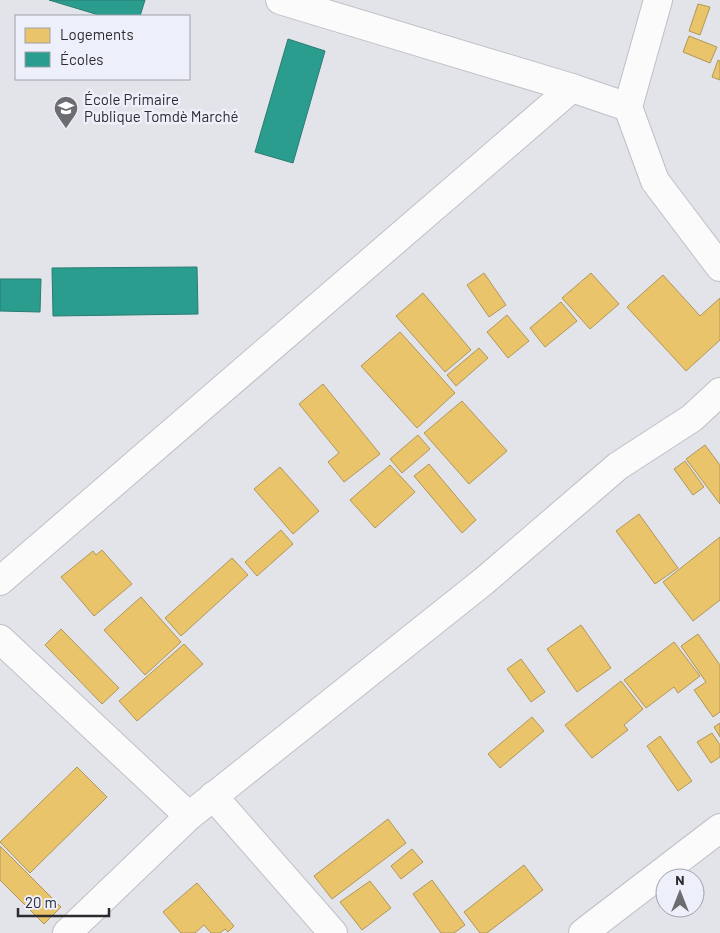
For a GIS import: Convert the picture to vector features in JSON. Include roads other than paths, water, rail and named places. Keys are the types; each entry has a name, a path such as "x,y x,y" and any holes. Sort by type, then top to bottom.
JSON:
{"street":[{"path":"280,0 572,88 628,107"},
{"path":"658,0 628,107 655,181 720,267"},
{"path":"0,581 572,88"},
{"path":"67,933 189,816 213,796 484,581 618,466 692,418 720,392"},
{"path":"0,639 189,816"},
{"path":"213,796 333,933"},
{"path":"583,933 720,828"}],"place":[{"name":"École Primaire Publique Tomdè Marché","path":"66,129"}]}
